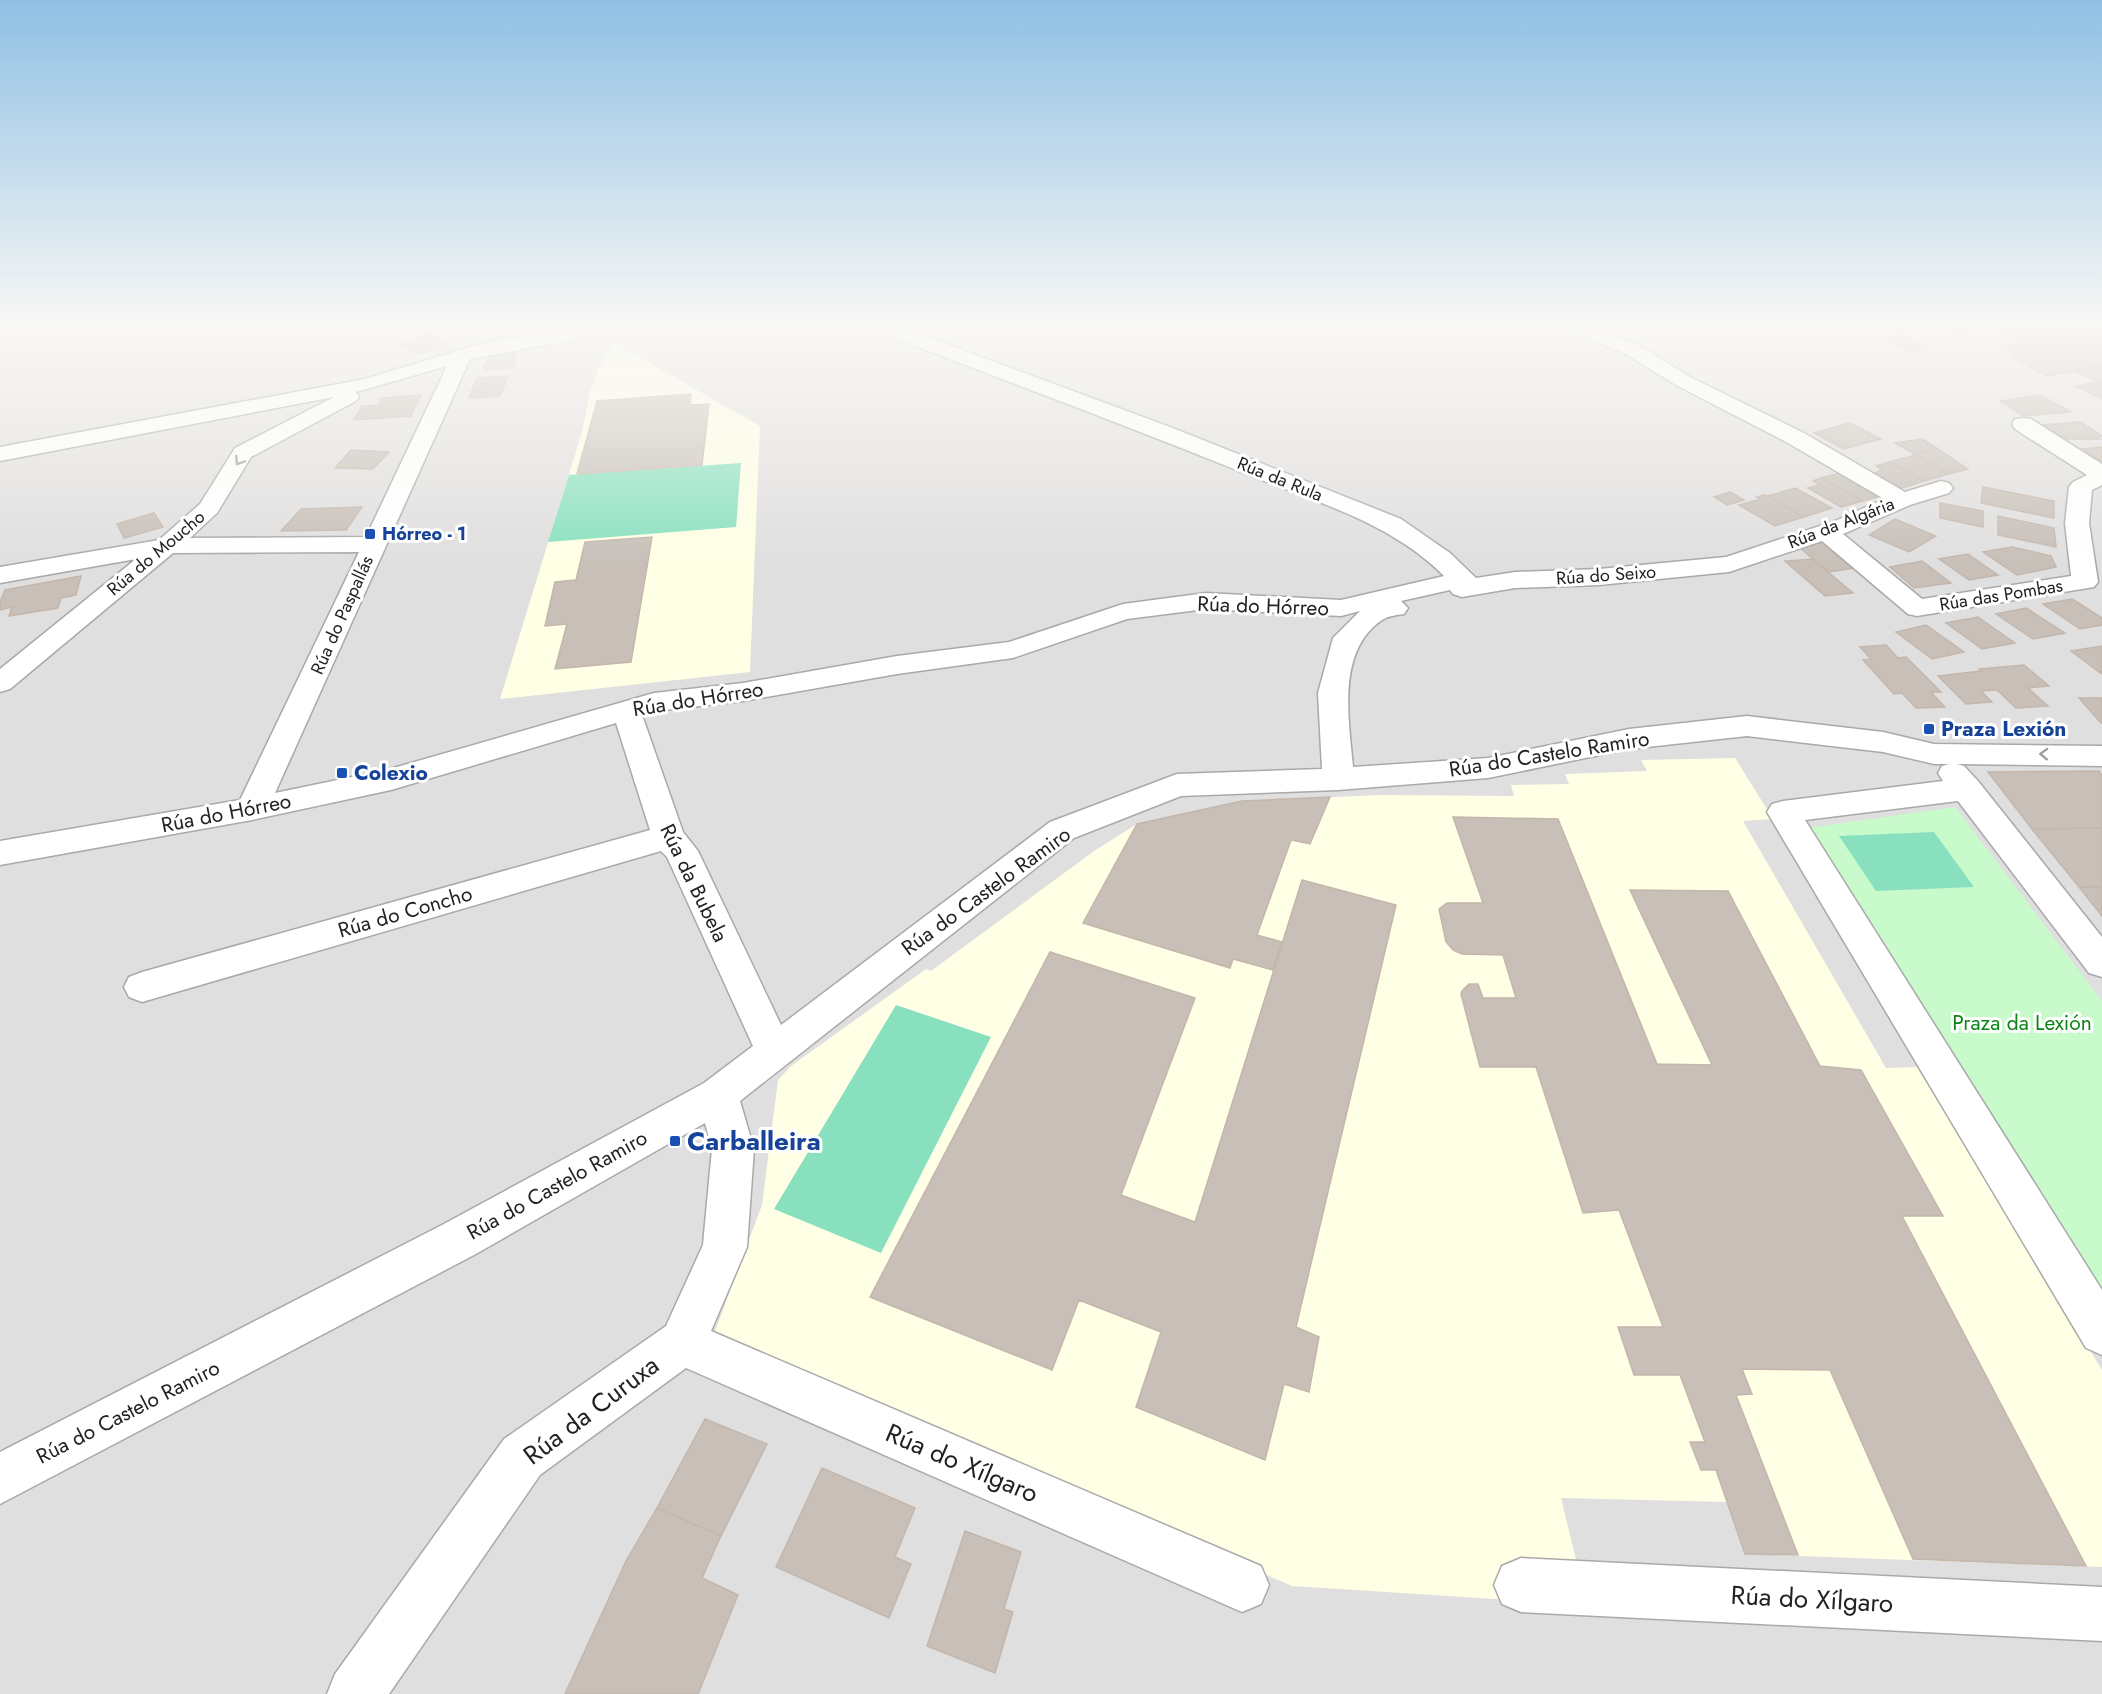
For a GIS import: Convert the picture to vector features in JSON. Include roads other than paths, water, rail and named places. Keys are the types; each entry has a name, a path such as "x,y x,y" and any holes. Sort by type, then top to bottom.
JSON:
{"street":[{"path":"0,454 252,406"},
{"name":"Rúa do Moucho","path":"1,681 167,546 209,508 243,453 336,406"},
{"name":"Rúa do Paspallás","path":"252,810 438,406"},
{"name":"Rúa da Rula","path":"1093,406 1392,524 1441,558 1466,583"},
{"path":"1733,406 1796,438 1902,500"},
{"path":"2023,424 2102,475"},
{"name":"Rúa das Pombas","path":"1825,531 1917,608 2085,582 2077,522 2082,487 2102,475"},
{"name":"Rúa da Algária","path":"1742,560 1844,526 1902,500 1941,488"},
{"path":"0,575 167,546 374,544"},
{"name":"Rúa do Seixo","path":"1366,603 1466,583 1599,577 1729,564 1742,560"},
{"name":"Rúa do Seixo","path":"1338,780 1332,693 1347,638 1374,614 1466,583"},
{"name":"Rúa do Hórreo","path":"0,853 252,810 391,779 654,702 748,692 897,665 1013,650 1123,612 1206,601 1341,608 1366,603"},
{"name":"Rúa da Bubela","path":"626,710 668,837 681,851 774,1051"},
{"name":"Rúa do Castelo Ramiro","path":"0,1479 458,1240 718,1095 1062,830 1177,785 1338,780 1488,768 1629,739 1747,726 1883,742 1934,754 2102,756"},
{"path":"1934,754 1967,789 2102,963"},
{"path":"1967,789 1783,812 2102,1332"},
{"name":"Rúa do Concho","path":"142,987 668,837"},
{"name":"Rúa da Curuxa","path":"355,1694 522,1457 682,1341 725,1247 733,1149 718,1095"},
{"name":"Rúa do Xílgaro","path":"682,1341 1242,1585"},
{"name":"Rúa do Xílgaro","path":"1521,1585 2102,1614"}],"place":[{"name":"Hórreo - 1","path":"370,534"},
{"name":"Praza Lexión","path":"1929,729"},
{"name":"Colexio","path":"342,773"},
{"name":"Carballeira","path":"675,1141"}],"park label":[{"name":"Praza da Lexión","path":"2022,1023"}]}
